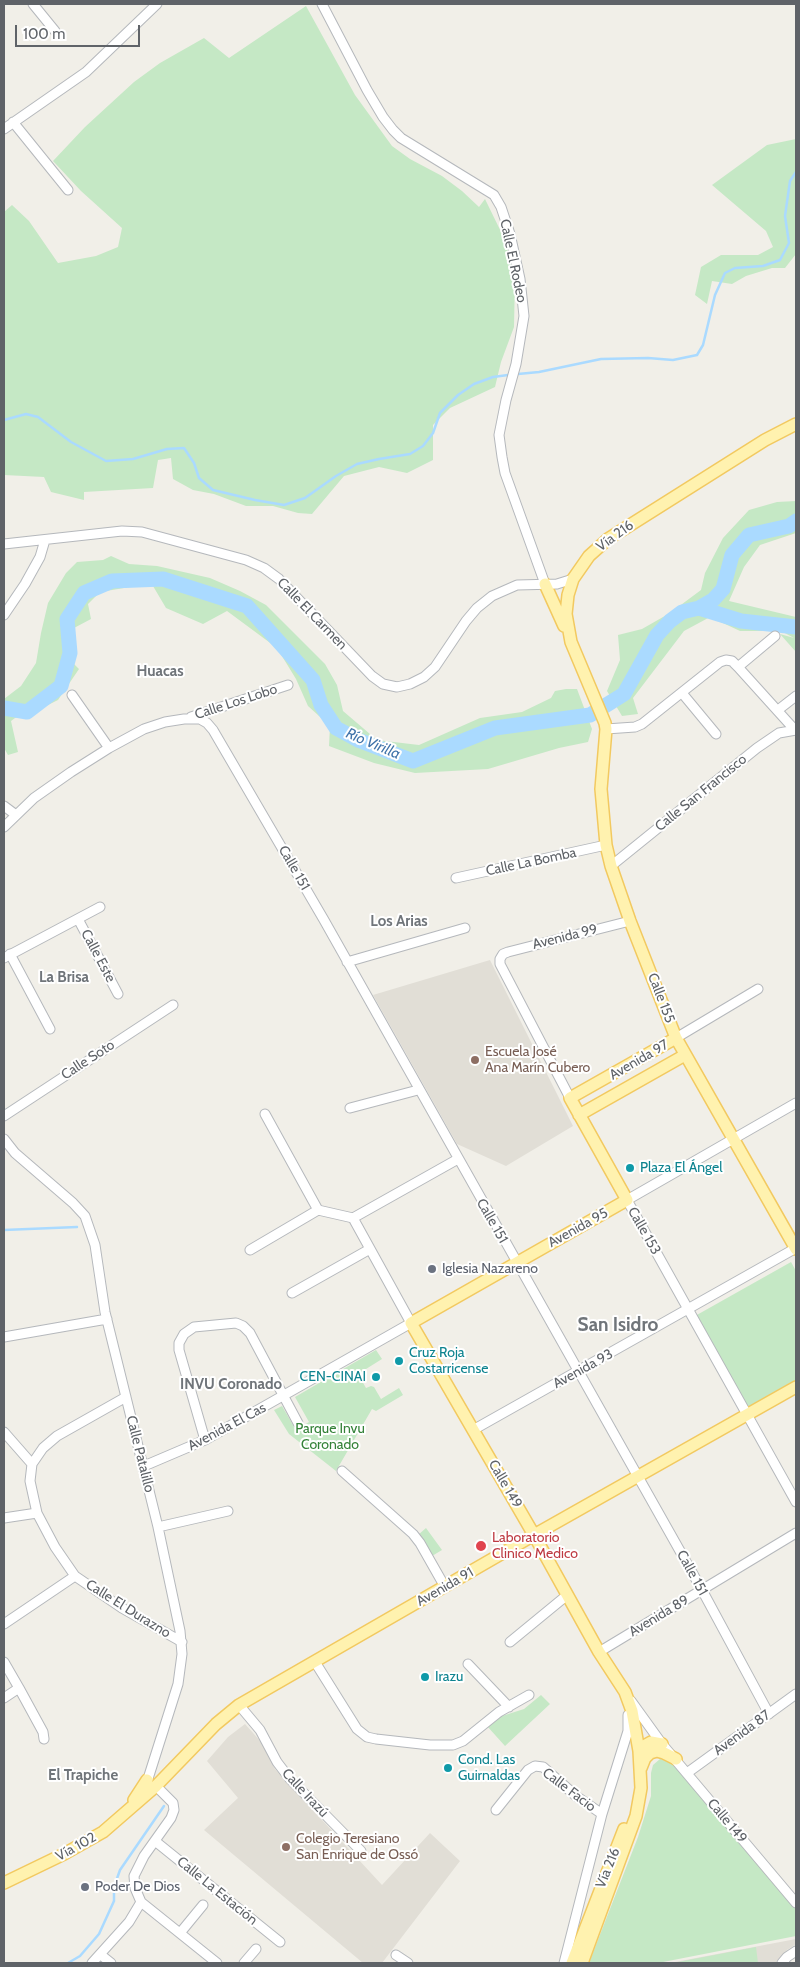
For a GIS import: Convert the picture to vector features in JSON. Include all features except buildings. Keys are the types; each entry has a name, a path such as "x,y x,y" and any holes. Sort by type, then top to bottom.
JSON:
{"main road":[{"name":"Vía 216","path":"606,726 571,642 566,614 568,595 573,579 589,556 608,539 765,440 796,424"},
{"path":"545,584 571,642"},
{"name":"Calle 155","path":"606,726 601,788 606,846 630,921 676,1038 796,1248"},
{"name":"Avenida 97","path":"570,1098 676,1038"},
{"name":"Avenida 97","path":"579,1115 685,1055"},
{"name":"Calle 153","path":"570,1098 627,1200"},
{"name":"Avenida 95","path":"411,1323 627,1200"},
{"name":"Calle 149","path":"411,1323 534,1535 566,1596 625,1692"},
{"name":"Avenida 91","path":"141,1799 151,1783 239,1705 637,1476 796,1387"},
{"name":"Vía 216","path":"582,1963 636,1816 641,1788 635,1720 625,1692"},
{"path":"639,1751 651,1742 662,1744"},
{"path":"640,1772 645,1758 650,1753 657,1751 676,1759"},
{"name":"Vía 216","path":"572,1963 629,1814 640,1772"},
{"path":"119,1818 151,1783"},
{"name":"Vía 102","path":"4,1883 64,1854 103,1832 141,1799"}],"street":[{"path":"33,4 55,31"},
{"path":"4,129 86,72 157,4"},
{"name":"Calle El Rodeo","path":"322,4 367,90 393,130 401,138 494,195 501,207 510,234 520,279 524,316 516,364 499,435 505,473 545,584"},
{"path":"13,122 68,190"},
{"name":"Calle El Carmen","path":"4,544 122,531 142,532 246,560 264,568 279,579 372,676 383,684 397,687 410,684 424,677 435,667 466,621 477,608 492,596 517,585 557,584 573,579"},
{"path":"4,615 40,557 45,540"},
{"path":"738,666 775,636"},
{"path":"606,726 635,727 642,724 726,660 732,661 738,666 795,730"},
{"name":"Calle Los Lobo","path":"4,827 34,798 109,748 144,729 165,722 184,719 288,684"},
{"path":"682,693 716,734"},
{"path":"72,695 109,748"},
{"path":"778,710 796,696"},
{"name":"Calle 151","path":"184,719 200,720 207,723 257,802 702,1590 769,1714"},
{"name":"Calle San Francisco","path":"611,866 757,748 779,733 795,730"},
{"path":"4,806 16,815"},
{"name":"Calle La Bomba","path":"456,878 606,846"},
{"path":"50,1028 7,956 100,907"},
{"name":"Calle Este","path":"78,918 118,994"},
{"name":"Avenida 99","path":"501,956 508,952 630,921"},
{"path":"347,962 466,928"},
{"name":"Calle 153","path":"501,956 500,964 570,1098"},
{"name":"Avenida 97","path":"676,1038 758,989"},
{"name":"Calle Soto","path":"4,1116 173,1005"},
{"path":"350,1108 418,1090"},
{"name":"Avenida 95","path":"627,1200 796,1102"},
{"path":"265,1114 318,1210"},
{"name":"Calle Patalillo","path":"4,1139 15,1153 73,1203 85,1216 95,1245 107,1319 144,1466 182,1642 178,1684 151,1783"},
{"path":"250,1250 318,1210 353,1218 458,1159"},
{"name":"Calle 153","path":"627,1200 796,1502"},
{"name":"Calle 149","path":"353,1218 411,1323"},
{"name":"Avenida 93","path":"473,1430 796,1248"},
{"path":"292,1293 370,1249"},
{"path":"4,1337 107,1319"},
{"path":"205,1440 179,1350 179,1343 184,1334 194,1327 236,1323 243,1326 250,1333 298,1423"},
{"name":"Avenida El Cas","path":"144,1466 205,1440 411,1323"},
{"path":"4,1432 32,1464 43,1448 57,1436 126,1397"},
{"name":"Calle El Durazno","path":"32,1464 30,1481 37,1513 55,1547 75,1576 122,1608 182,1642"},
{"path":"342,1471 413,1534 444,1587"},
{"path":"158,1527 228,1511"},
{"path":"4,1518 37,1513"},
{"name":"Avenida 89","path":"599,1652 796,1533"},
{"path":"4,1624 75,1576"},
{"path":"510,1642 566,1596"},
{"path":"4,1662 43,1732 44,1739"},
{"path":"315,1662 344,1711 357,1729 367,1737 430,1745 453,1745 463,1741 485,1721 529,1695"},
{"path":"468,1664 508,1707"},
{"path":"4,1698 19,1688"},
{"path":"564,1963 602,1814 628,1731 625,1692"},
{"name":"Calle 149","path":"625,1692 662,1744 796,1903"},
{"name":"Avenida 87","path":"687,1773 796,1694"},
{"name":"Calle Irazú","path":"239,1705 260,1730 277,1762 290,1779 361,1851"},
{"name":"Calle Facio","path":"496,1810 528,1770 535,1766 542,1767 576,1796 602,1814"},
{"path":"151,1783 173,1804 174,1810 144,1856 134,1876 135,1888 141,1902 217,1963"},
{"name":"Calle La Estación","path":"155,1841 280,1942"},
{"path":"92,1963 129,1922 141,1902"},
{"path":"180,1933 203,1905"},
{"path":"244,1963 256,1949"},
{"path":"782,1963 796,1951"},
{"path":"101,1955 111,1963"},
{"path":"396,1955 408,1963"}],"shaded area":[{"name":"Escuela José Ana Marín Cubero","path":"490,960 573,1126 506,1166 457,1144 373,995"},
{"name":"Colegio Teresiano San Enrique de Ossó","path":"245,1724 262,1743 275,1769 382,1885 430,1833 460,1861 382,1963 363,1963 204,1830 238,1798 207,1761 228,1737"},
{"path":"796,1939 796,1944 787,1950 778,1963 675,1963 675,1962"}],"green space":[{"path":"306,6 355,95 392,146 410,159 442,176 479,207 485,199 505,240 515,277 514,327 501,362 495,387 450,408 433,425 433,460 407,473 379,467 344,476 312,514 298,513 273,506 246,506 214,494 193,490 173,479 171,458 158,460 153,488 84,492 84,500 51,492 44,477 4,475 4,212 12,205 29,221 58,263 96,256 118,247 122,228 81,191 53,161 85,127 134,82 160,63 204,38 229,58"},
{"path":"796,139 796,254 785,268 772,268 746,276 732,284 712,281 707,304 695,295 701,267 721,255 758,255 773,247 766,231 712,185 767,145"},
{"path":"796,501 796,533 760,545 744,567 729,601 796,617 796,652 780,634 794,638 781,631 740,631 710,617 684,631 633,698 638,714 622,716 607,691 620,660 618,635 642,629 670,613 701,590 705,573 723,538 749,510 777,502"},
{"path":"111,556 129,564 157,566 210,578 266,605 325,664 337,685 343,711 377,740 419,745 480,718 522,712 551,698 555,691 577,689 592,729 588,742 559,748 488,769 415,773 374,763 329,746 330,726 308,706 296,679 277,648 227,611 203,624 166,608 153,586 130,587 100,592 88,604 91,619 74,628 71,643 65,655 79,669 58,700 11,721 18,752 8,755 4,748 4,699 21,686 36,663 48,603 66,573 77,562 103,560"},
{"path":"791,1262 796,1271 796,1380 747,1408 695,1316"},
{"name":"Parque Invu Coronado","path":"376,1350 382,1359 358,1374 366,1388 374,1387 381,1399 399,1388 403,1395 376,1411 372,1409 336,1471 289,1434 274,1410 282,1406 296,1430 309,1422 295,1397"},
{"path":"426,1528 442,1550 432,1556 418,1535"},
{"path":"541,1695 550,1704 505,1746 487,1726 499,1717 524,1709"},
{"path":"660,1759 669,1760 675,1764 796,1909 796,1936 658,1963 589,1963 638,1837 651,1796 653,1765"},
{"path":"756,1947 758,1963 678,1963 678,1962"}],"waterway":[{"path":"518,374 539,372 601,359 648,358 673,360 697,355 703,345 715,295 725,273 735,268 763,266 780,260 789,243 785,216 790,181 796,172"},
{"path":"4,420 26,414 38,417 71,442 106,461 133,459 167,449 184,448 194,463 199,478 213,490 284,505 305,498 357,464 410,454 423,446 433,433 440,413 458,395 474,384 493,377 508,375"},
{"name":"Río Virilla","path":"4,708 27,712 61,686 70,653 67,619 84,593 112,581 163,579 247,606 313,680 321,705 336,728 358,740 413,761 495,728 590,715 624,694 657,635 670,621 682,612 699,608 713,600 723,589 732,555 749,535 789,526 796,521"},
{"path":"699,608 741,621 796,627"},
{"path":"4,1230 77,1227"},
{"path":"68,1963 80,1956 99,1934 114,1901 114,1887 120,1870 164,1806"}],"place":[{"name":"Escuela José Ana Marín Cubero","path":"475,1060"},
{"name":"Plaza El Ángel","path":"630,1168"},
{"name":"Iglesia Nazareno","path":"432,1269"},
{"name":"Cruz Roja Costarricense","path":"399,1361"},
{"name":"CEN-CINAI","path":"376,1377"},
{"name":"Laboratorio Clinico Medico","path":"481,1546"},
{"name":"Irazu","path":"425,1677"},
{"name":"Cond. Las Guirnaldas","path":"448,1768"},
{"name":"Colegio Teresiano San Enrique de Ossó","path":"286,1847"},
{"name":"Poder De Dios","path":"85,1887"}],"district":[{"name":"Huacas","path":"160,672"},
{"name":"Los Arias","path":"399,922"},
{"name":"La Brisa","path":"64,978"},
{"name":"San Isidro","path":"618,1325"},
{"name":"INVU Coronado","path":"231,1385"},
{"name":"El Trapiche","path":"83,1776"}]}
